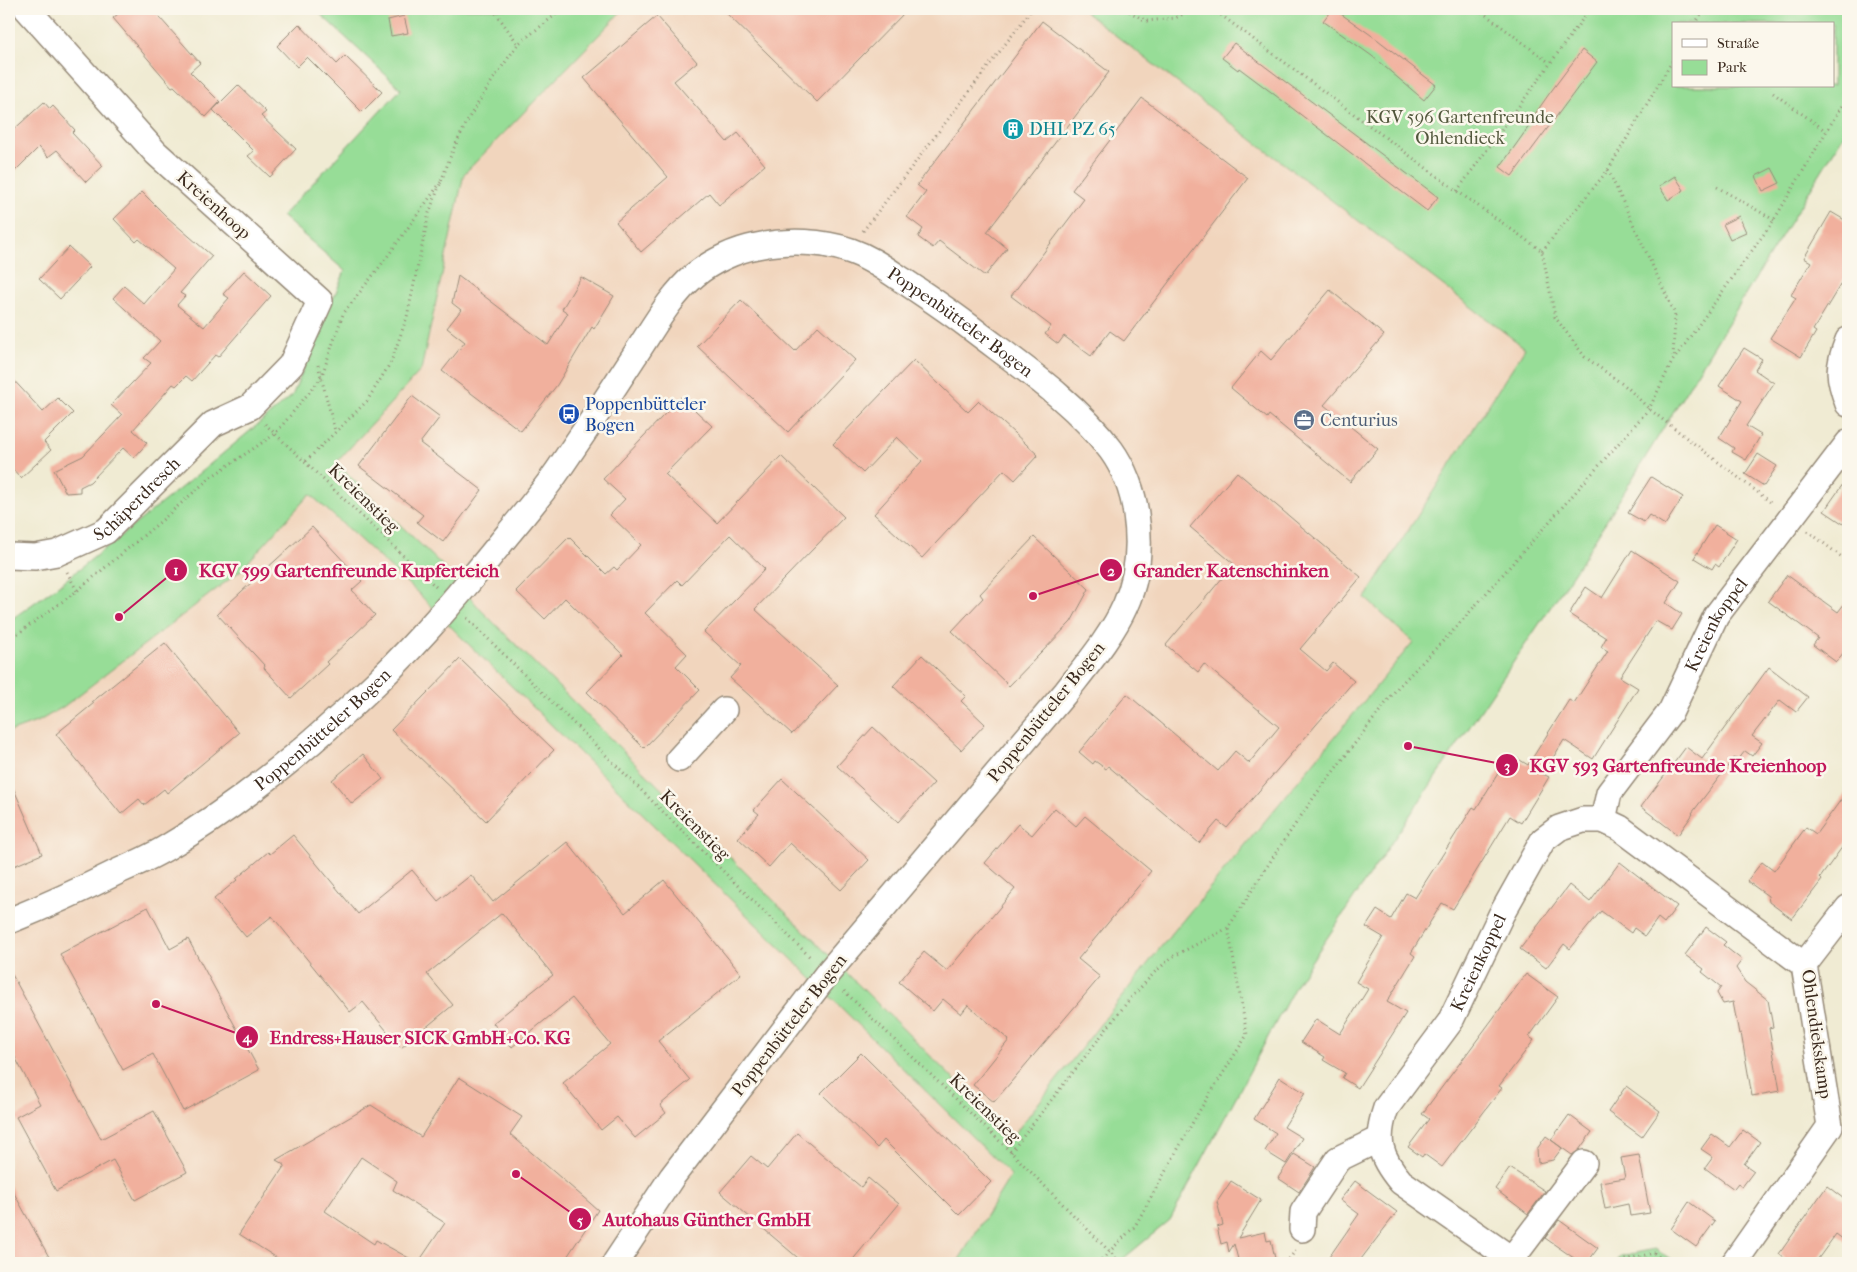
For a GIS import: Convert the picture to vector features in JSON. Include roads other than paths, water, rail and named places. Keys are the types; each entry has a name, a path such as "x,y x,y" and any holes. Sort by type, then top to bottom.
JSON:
{"street":[{"name":"Kreienhoop","path":"27,9 156,153 320,301 291,365 250,407"},
{"name":"Poppenbütteler Bogen","path":"9,921 164,850 254,790 304,750 379,681 453,603 557,472 670,302 695,275 721,258 754,246 785,242 803,242 848,250 874,261 935,301 1009,357 1065,402 1089,424 1111,450 1120,464 1136,512 1138,546 1136,574 1128,603 1099,650 1066,692 827,974 672,1177 615,1263"},
{"path":"1848,340 1840,364 1841,383 1848,404"},
{"name":"Schäperdresch","path":"9,556 35,557 57,554 106,531 213,424 250,407"},
{"name":"Kreienkoppel","path":"1379,1140 1380,1124 1386,1108 1450,1022 1501,915 1543,840 1560,828 1583,820 1603,820 1609,793 1671,712 1716,616 1848,443"},
{"path":"680,759 724,710"},
{"path":"1603,820 1620,828 1804,965"},
{"name":"Ohlendiekskamp","path":"1734,1263 1839,1130 1804,965 1848,908"},
{"path":"1302,1228 1303,1212 1338,1159 1379,1140 1391,1170 1401,1182 1514,1261 1584,1162"}],"place":[{"name":"DHL PZ 65","path":"1013,129"},
{"name":"Poppenbütteler Bogen","path":"569,414"},
{"name":"Centurius","path":"1304,420"},
{"name":"Grander Katenschinken","path":"1033,596"},
{"name":"KGV 599 Gartenfreunde Kupferteich","path":"119,617"},
{"name":"KGV 593 Gartenfreunde Kreienhoop","path":"1408,746"},
{"name":"Endress+Hauser SICK GmbH+Co. KG","path":"156,1004"},
{"name":"Autohaus Günther GmbH","path":"516,1174"}],"park label":[{"name":"KGV 596 Gartenfreunde Ohlendieck","path":"1460,127"}]}
